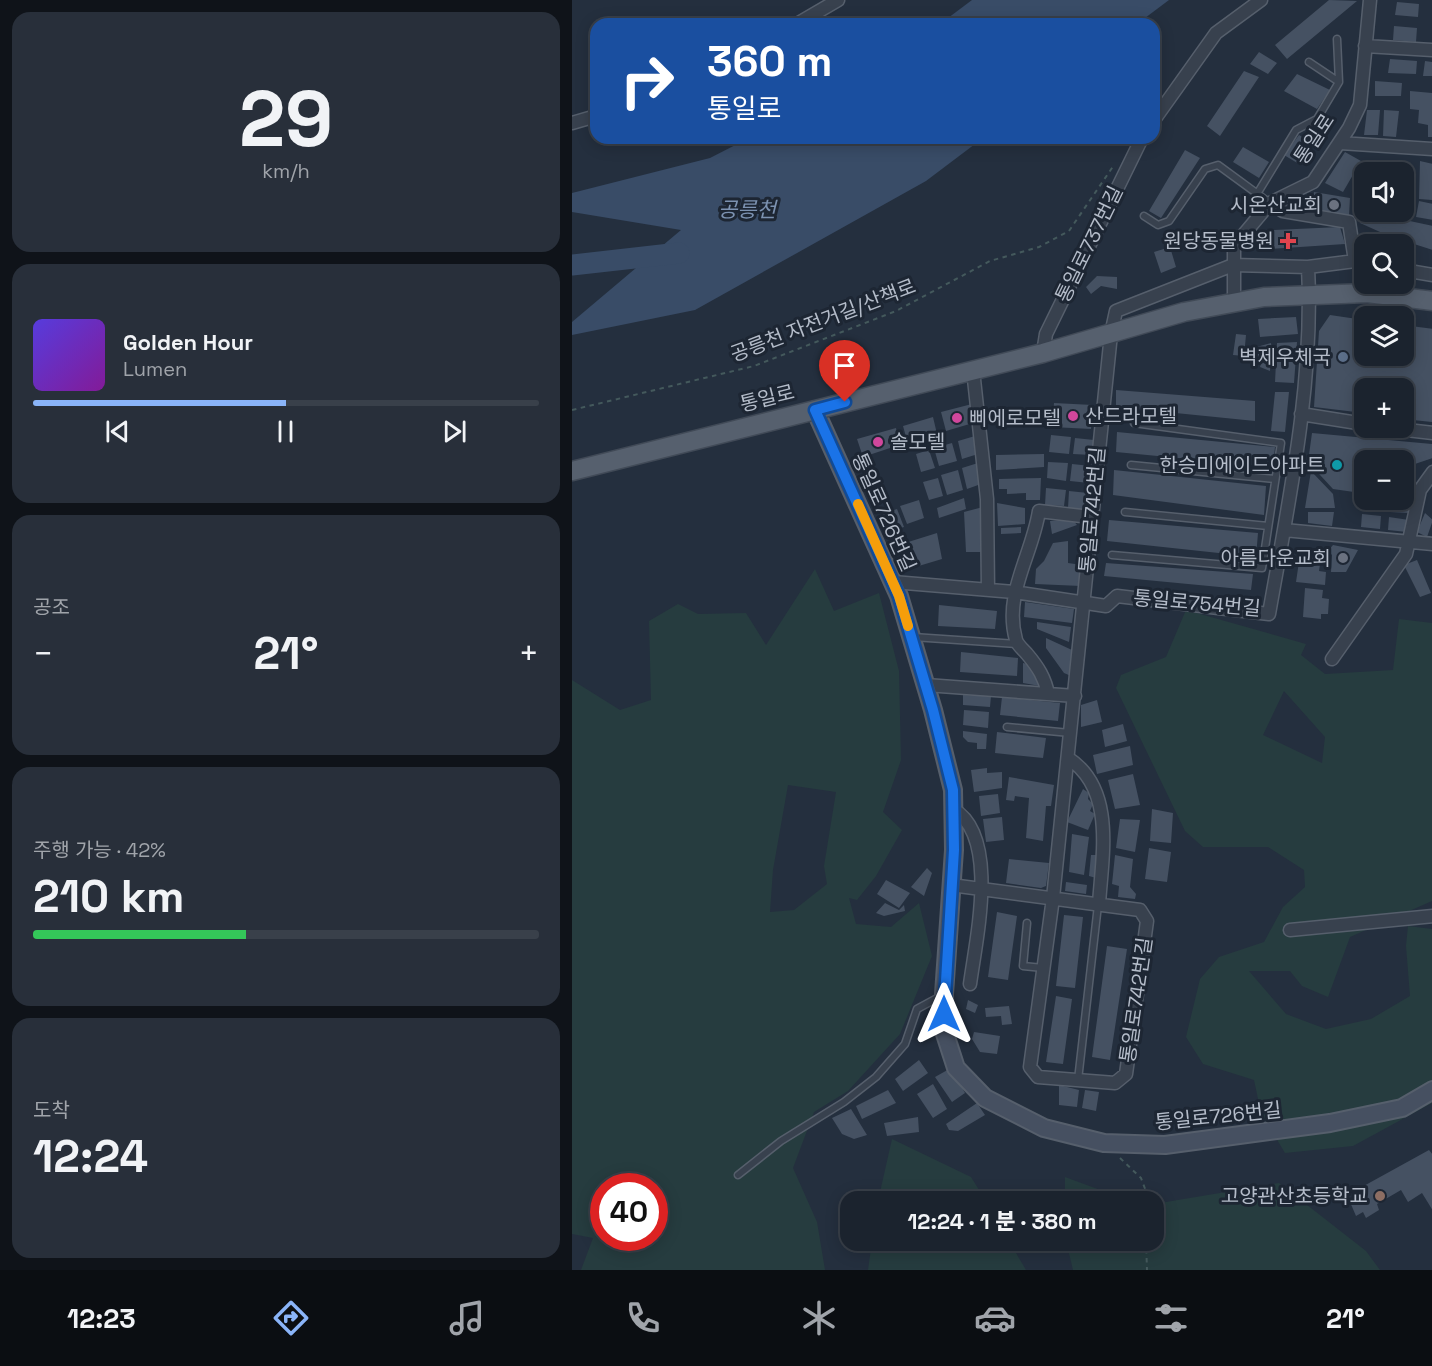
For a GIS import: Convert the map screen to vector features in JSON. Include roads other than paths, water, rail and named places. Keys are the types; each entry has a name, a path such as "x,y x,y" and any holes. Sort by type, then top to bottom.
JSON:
{"main road":[{"name":"통일로","path":"572,471 1043,353 1184,312 1264,297 1367,293 1433,301"}],"street":[{"path":"807,18 838,0"},
{"path":"1160,112 1216,33 1261,0"},
{"name":"통일로","path":"1234,303 1234,246 1270,203 1313,182 1340,143 1360,105 1370,0"},
{"path":"1366,46 1433,50"},
{"path":"572,123 590,118"},
{"path":"1340,143 1433,149"},
{"name":"통일로737번길","path":"1043,353 1046,334 1139,144"},
{"path":"1270,203 1283,212 1349,222 1354,240"},
{"path":"1111,334 1116,311 1233,265 1308,267 1354,263"},
{"name":"통일로754번길","path":"1085,604 1106,606 1117,596 1268,614 1297,452 1309,296 1308,267"},
{"path":"1414,272 1433,275"},
{"name":"통일로742번길","path":"1053,898 1140,910 1147,921 1126,1074 1115,1083 1038,1077 1030,1066 1053,898 1085,604 1090,517 1111,334"},
{"path":"973,370 987,499 988,590"},
{"name":"통일로726번길","path":"815,410 893,582 926,685 953,790 952,885 944,994 945,1035 956,1068 985,1098 1043,1128 1103,1143 1165,1145 1330,1123 1402,1108 1433,1090"},
{"path":"1301,414 1354,422"},
{"path":"1414,431 1433,433"},
{"path":"1332,659 1406,554 1411,542 1420,490 1433,472"},
{"path":"1048,694 1044,678 1017,644 1013,628 1014,592 1035,537 1039,511 1090,517"},
{"path":"1284,530 1433,544"},
{"path":"893,582 1014,592 1085,604"},
{"path":"926,685 1074,696"},
{"path":"1068,758 1081,766 1091,785 1105,826 1098,904"},
{"path":"953,809 964,815 972,828 982,870 982,889 970,984"},
{"path":"952,885 1053,898"},
{"path":"1290,930 1433,916"}],"lane":[{"path":"1256,194 1296,130 1317,119 1339,82 1337,39"},
{"path":"1309,62 1339,82"},
{"path":"1144,216 1158,225 1169,221 1205,169 1218,165 1270,203"},
{"path":"1112,555 1262,568 1281,442 1134,423"},
{"path":"1279,450 1297,452"},
{"path":"1131,465 1275,479"},
{"path":"1125,512 1268,526"},
{"path":"911,637 1017,644"},
{"path":"1007,727 1071,733"},
{"path":"1078,1080 1098,904"},
{"path":"1027,923 1023,966 1043,968"},
{"path":"738,1175 781,1141 844,1102 876,1077 905,1044 917,1010 944,994"}],"water":[{"path":"972,0 1169,0 1145,18 948,18"},
{"name":"공릉천","path":"737,144 975,144 926,181 695,310 572,335 572,322 681,230 572,212 572,193 710,158"}],"waterway":[{"name":"공릉천","path":"572,265 679,253"}],"place":[{"name":"시온산교회","path":"1334,205"},
{"name":"원당동물병원","path":"1288,241"},
{"name":"벽제우체국","path":"1343,357"},
{"name":"산드라모텔","path":"1073,416"},
{"name":"삐에로모텔","path":"957,418"},
{"name":"솔모텔","path":"878,442"},
{"name":"한승미에이드아파트","path":"1337,465"},
{"name":"아름다운교회","path":"1343,558"},
{"name":"고양관산초등학교","path":"1380,1196"}]}
